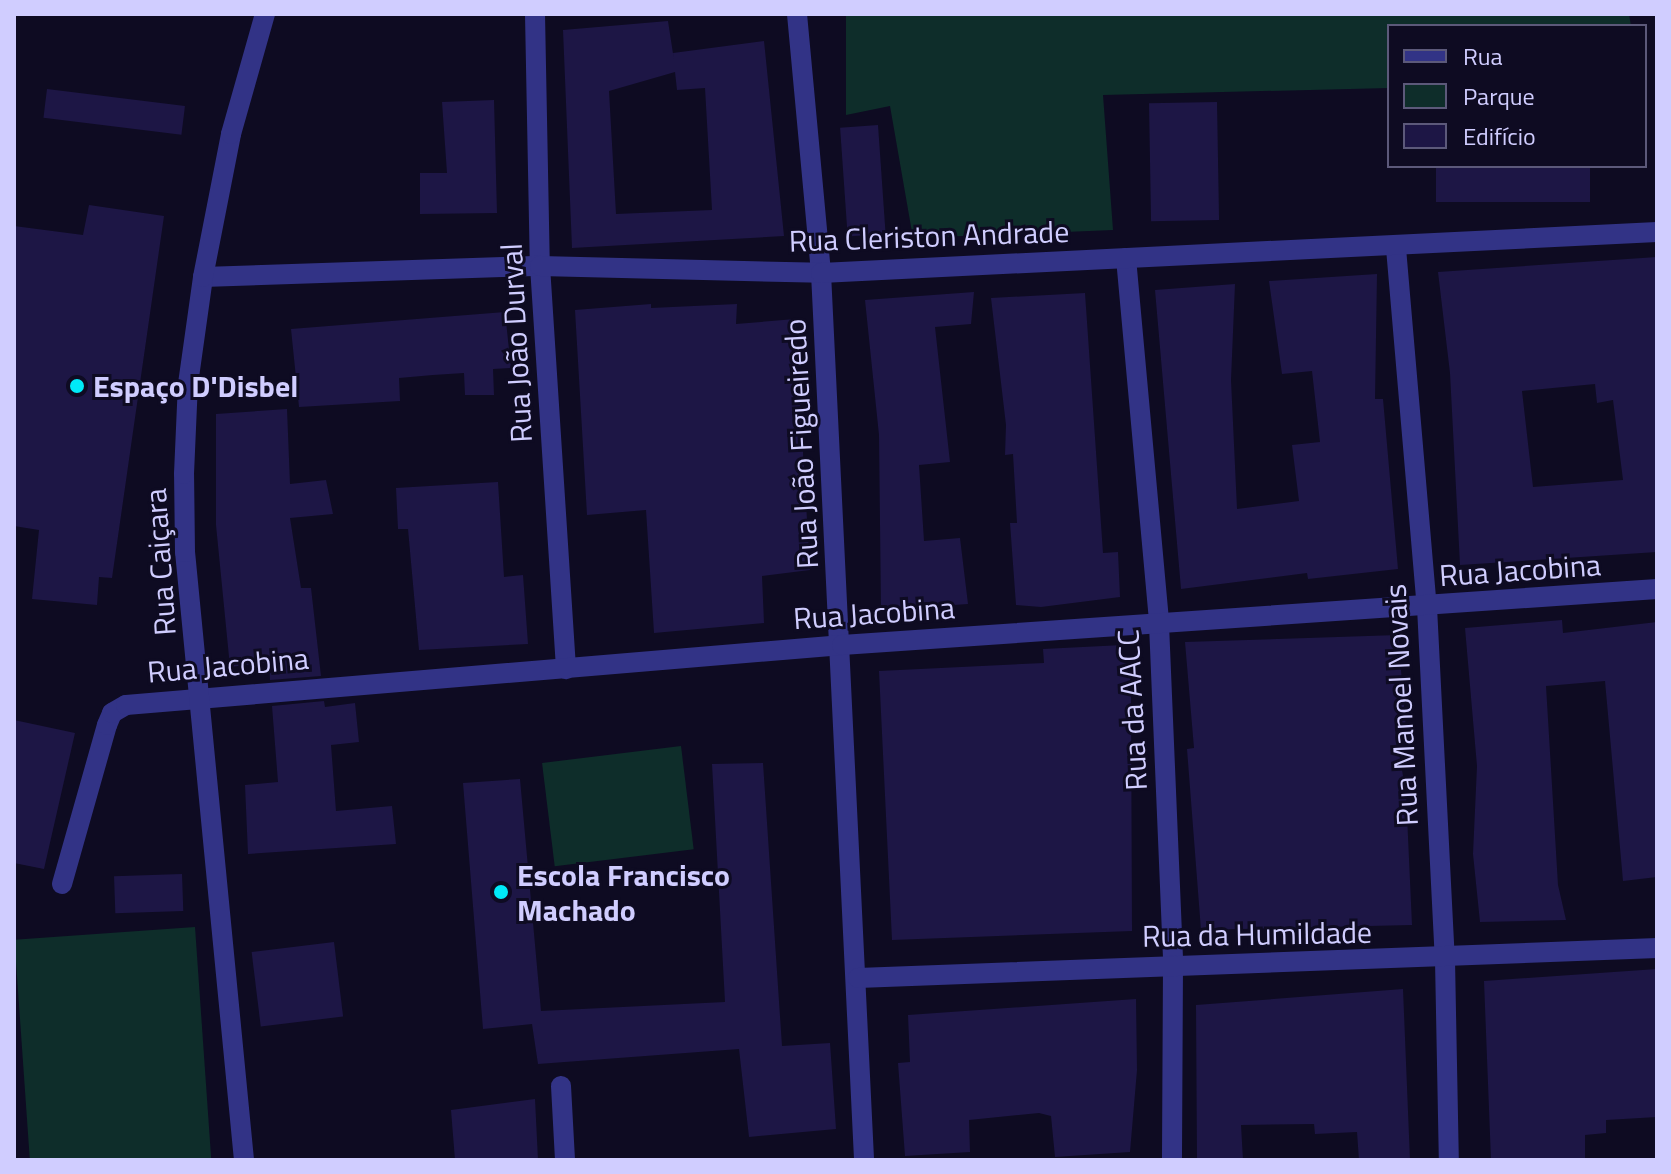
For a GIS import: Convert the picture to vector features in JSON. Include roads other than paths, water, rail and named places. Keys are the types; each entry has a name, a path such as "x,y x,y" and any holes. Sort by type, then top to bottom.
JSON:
{"street":[{"name":"Rua Caiçara","path":"244,1160 202,696 185,552 184,474 188,384 203,277 231,134 265,14"},
{"name":"Rua João Figueiredo","path":"797,14 821,273 842,645 864,1160"},
{"name":"Rua João Durval","path":"539,15 540,266 566,669"},
{"name":"Rua Cleriston Andrade","path":"203,277 540,266 821,273 1396,248 1657,232"},
{"name":"Rua Manoel Novais","path":"1396,248 1427,607 1445,960 1449,1160"},
{"name":"Rua da AACC","path":"1126,258 1159,624 1173,965 1172,1160"},
{"name":"Rua Jacobina","path":"62,884 107,725 112,713 126,705 202,696 842,645 1657,589"},
{"name":"Rua da Humildade","path":"858,978 1173,965 1445,960 1657,948"},
{"path":"561,1086 565,1160"}],"place":[{"name":"Espaço D'Disbel","path":"77,386"},
{"name":"Escola Francisco Machado","path":"501,892"}]}
